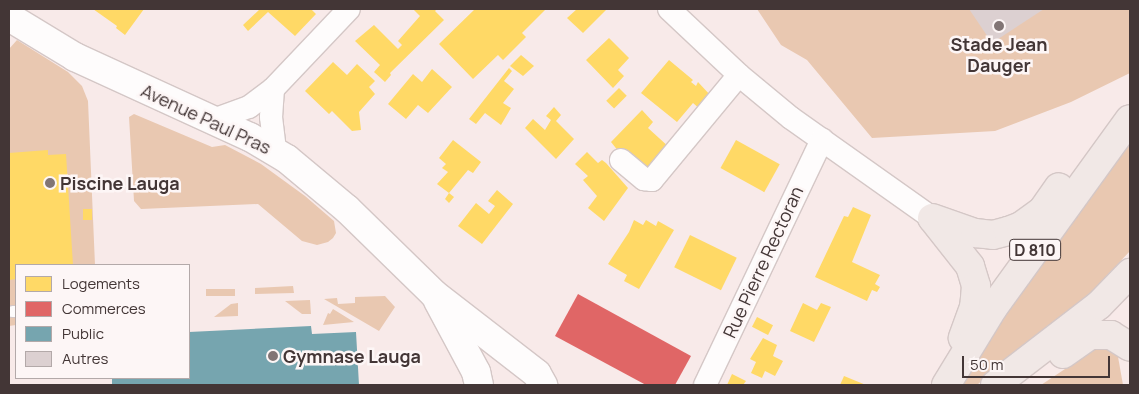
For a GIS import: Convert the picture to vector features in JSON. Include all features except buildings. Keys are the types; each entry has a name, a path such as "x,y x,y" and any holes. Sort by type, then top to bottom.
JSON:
{"main road":[{"path":"932,218 954,227 993,235 1021,226 1042,211 1083,155 1130,111"},
{"name":"D 810","path":"946,385 993,308 1130,119"},
{"path":"932,218 962,253 970,266 976,286 974,307 946,385"},
{"path":"1003,379 1099,305 1130,273"},
{"path":"1003,379 1033,375 1090,335 1112,335 1130,347"}],"street":[{"name":"Avenue Paul Pras","path":"24,9 54,44"},
{"path":"213,120 249,107 273,89 349,9"},
{"path":"669,9 739,75 822,140 932,218"},
{"name":"Avenue Paul Pras","path":"9,17 75,57 250,136 275,152 304,172 347,209 434,294 537,374 543,385"},
{"path":"621,160 644,179 652,180 739,75"},
{"path":"273,89 272,117 275,152"},
{"name":"Rue Pierre Rectoran","path":"705,385 822,140"},
{"name":"Avenue Paul Pras","path":"434,294 476,372 480,385"}],"shaded area":[{"path":"757,9 1130,9 1130,73 1071,102 995,131 872,138 807,60 781,45"},
{"name":"Piscine Lauga","path":"17,40 68,72 82,86 88,101 95,264 15,264 15,325 9,326 9,49"},
{"path":"134,114 212,147 225,145 261,164 305,196 334,221 336,233 333,238 328,242 317,245 302,241 258,204 141,209 134,201 129,117"},
{"path":"1130,143 1130,251 1080,304 999,365 977,385 959,385 991,334"},
{"path":"293,286 294,293 255,294 255,288"},
{"path":"206,289 235,289 235,296 206,296"},
{"path":"385,296 395,307 379,331 324,299 337,298 338,304 355,303 355,297"},
{"path":"310,300 311,314 302,314 285,301"},
{"path":"238,303 238,316 214,317 231,304"},
{"path":"333,309 354,322 323,325 328,313 330,314"},
{"path":"1107,341 1117,351 1123,385 1041,385"}],"place":[{"name":"Stade Jean Dauger","path":"999,26"},
{"name":"Piscine Lauga","path":"50,183"},
{"name":"Gymnase Lauga","path":"273,356"}]}
